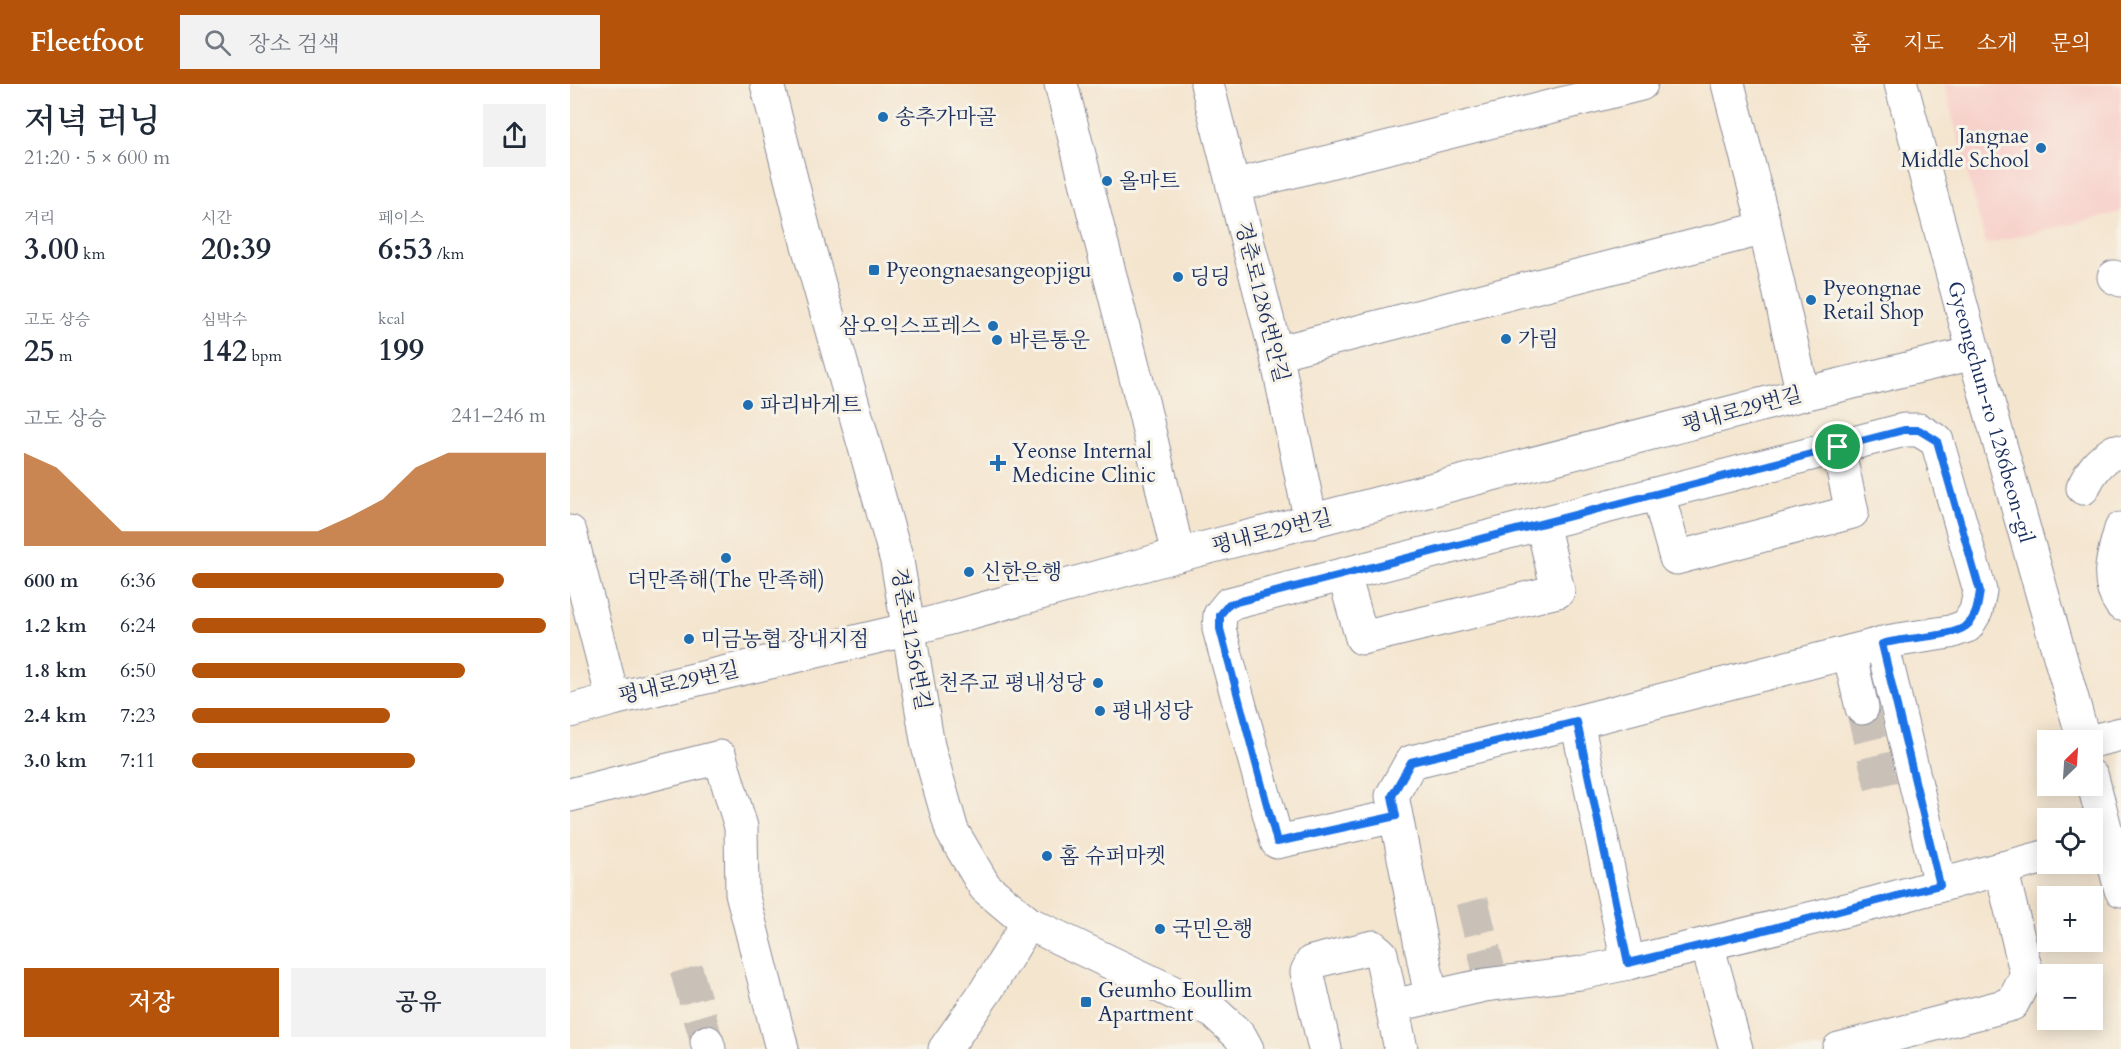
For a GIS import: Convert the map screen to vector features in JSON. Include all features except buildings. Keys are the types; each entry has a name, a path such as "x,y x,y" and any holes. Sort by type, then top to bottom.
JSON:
{"street":[{"name":"경춘로1256번길","path":"767,84 807,242 897,561 928,746 952,831 985,887 1028,923 1214,1012 1240,1036 1248,1049"},
{"path":"1061,84 1143,405 1178,555"},
{"name":"경춘로1286번안길","path":"1207,84 1276,353 1311,522"},
{"path":"1233,186 1641,84"},
{"path":"1728,84 1765,228 1803,394"},
{"name":"Gyeongchun-ro 1286beon-gil","path":"1901,84 1974,353 2081,730"},
{"path":"1276,353 1765,228"},
{"name":"평내로29번길","path":"570,711 910,629 1178,555 1803,394 1974,353"},
{"path":"1396,816 1277,842 1220,629 1220,615 1229,604 1904,430 1919,430 1937,441 1980,591 1976,612 1966,626 1950,632 1882,644 1411,762 1392,796 1396,816 1431,997"},
{"path":"1658,494 1676,558 1698,553 1852,512 1838,447"},
{"path":"2084,488 2090,474 2101,459 2115,451 2121,453"},
{"path":"1344,574 1362,638 1558,591 1542,524"},
{"path":"2121,529 2110,565 2115,596 2121,604"},
{"path":"570,535 613,699"},
{"path":"1882,644 1940,885"},
{"path":"1850,652 1862,708"},
{"path":"1577,722 1628,963"},
{"path":"2103,738 2121,734"},
{"path":"570,795 720,757 741,827 742,893 782,1049"},
{"path":"2103,849 2121,890"},
{"path":"1392,1006 1491,980 1581,974 2037,859"},
{"path":"1839,1049 2012,1004 2027,975 2001,868"},
{"path":"945,1049 986,991 1028,923"},
{"path":"1707,944 1736,1049"},
{"path":"1324,1049 1308,972 1312,962 1373,947 1381,954 1401,1049"}],"shaded area":[{"name":"Jangnae Middle School","path":"1944,84 2121,84 2121,212 1986,244"}],"tunnel":[{"path":"1862,708 1881,786"},
{"path":"1472,901 1490,975"},
{"path":"686,969 707,1042"}],"place":[{"name":"송추가마골","path":"883,117"},
{"name":"Jangnae Middle School","path":"2041,148"},
{"name":"올마트","path":"1107,181"},
{"name":"Pyeongnaesangeopjigu","path":"874,270"},
{"name":"딩딩","path":"1178,277"},
{"name":"Pyeongnae Retail Shop","path":"1811,300"},
{"name":"삼오익스프레스","path":"993,326"},
{"name":"가림","path":"1506,339"},
{"name":"바른통운","path":"997,340"},
{"name":"파리바게트","path":"748,405"},
{"name":"Yeonse Internal Medicine Clinic","path":"998,463"},
{"name":"더만족해(The 만족해)","path":"726,558"},
{"name":"신한은행","path":"969,572"},
{"name":"미금농협 장내지점","path":"689,639"},
{"name":"천주교 평내성당","path":"1098,683"},
{"name":"평내성당","path":"1100,711"},
{"name":"홈 슈퍼마켓","path":"1047,856"},
{"name":"국민은행","path":"1160,929"},
{"name":"Geumho Eoullim Apartment","path":"1086,1002"}],"route":[{"path":"1904,430 1919,430 1937,441 1980,591 1976,612 1966,626 1950,632 1882,644 1940,885 1628,963 1577,722 1411,762 1392,796 1396,816 1277,842 1220,629 1220,615 1229,604 1838,447 1904,430"}]}
